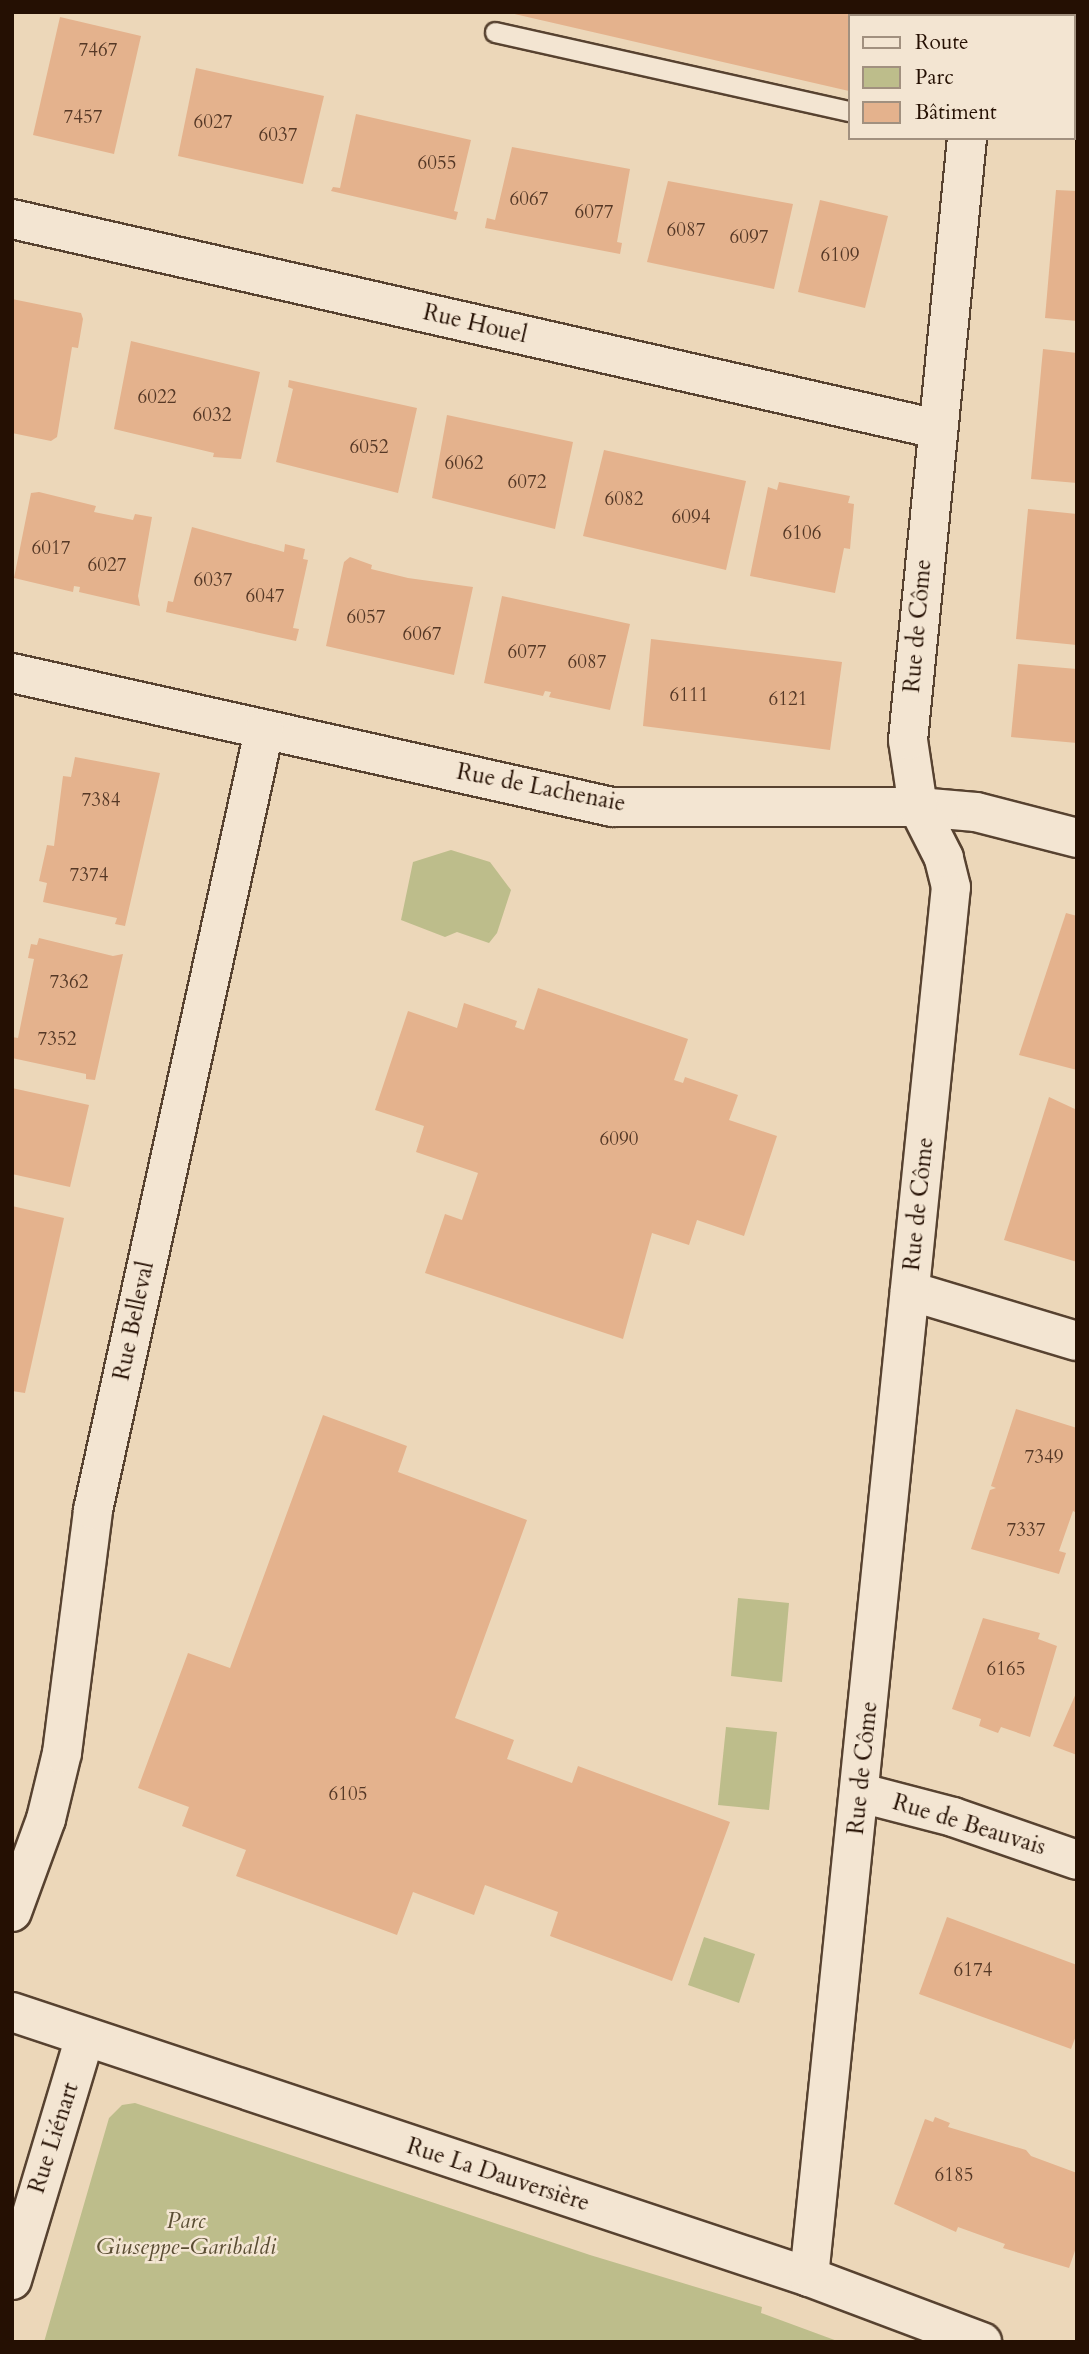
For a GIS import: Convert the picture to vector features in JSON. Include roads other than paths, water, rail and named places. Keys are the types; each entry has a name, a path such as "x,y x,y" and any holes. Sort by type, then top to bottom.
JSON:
{"street":[{"name":"Rue de Côme","path":"808,2277 861,1793 951,887 943,858 918,807 908,740 967,140"},
{"name":"Rue Houel","path":"12,219 937,429"},
{"name":"Rue de Lachenaie","path":"12,673 612,807 918,807 976,812 1077,838"},
{"name":"Rue Belleval","path":"12,1912 46,1819 62,1753 93,1510 264,731"},
{"path":"910,1291 1077,1341"},
{"name":"Rue de Beauvais","path":"861,1793 953,1817 1077,1860"},
{"name":"Rue La Dauversière","path":"12,2012 808,2277 982,2342"},
{"name":"Rue Liénart","path":"12,2280 85,2037"}],"lane":[{"path":"495,32 848,111"}],"park label":[{"name":"Parc Giuseppe-Garibaldi","path":"186,2234"}]}
